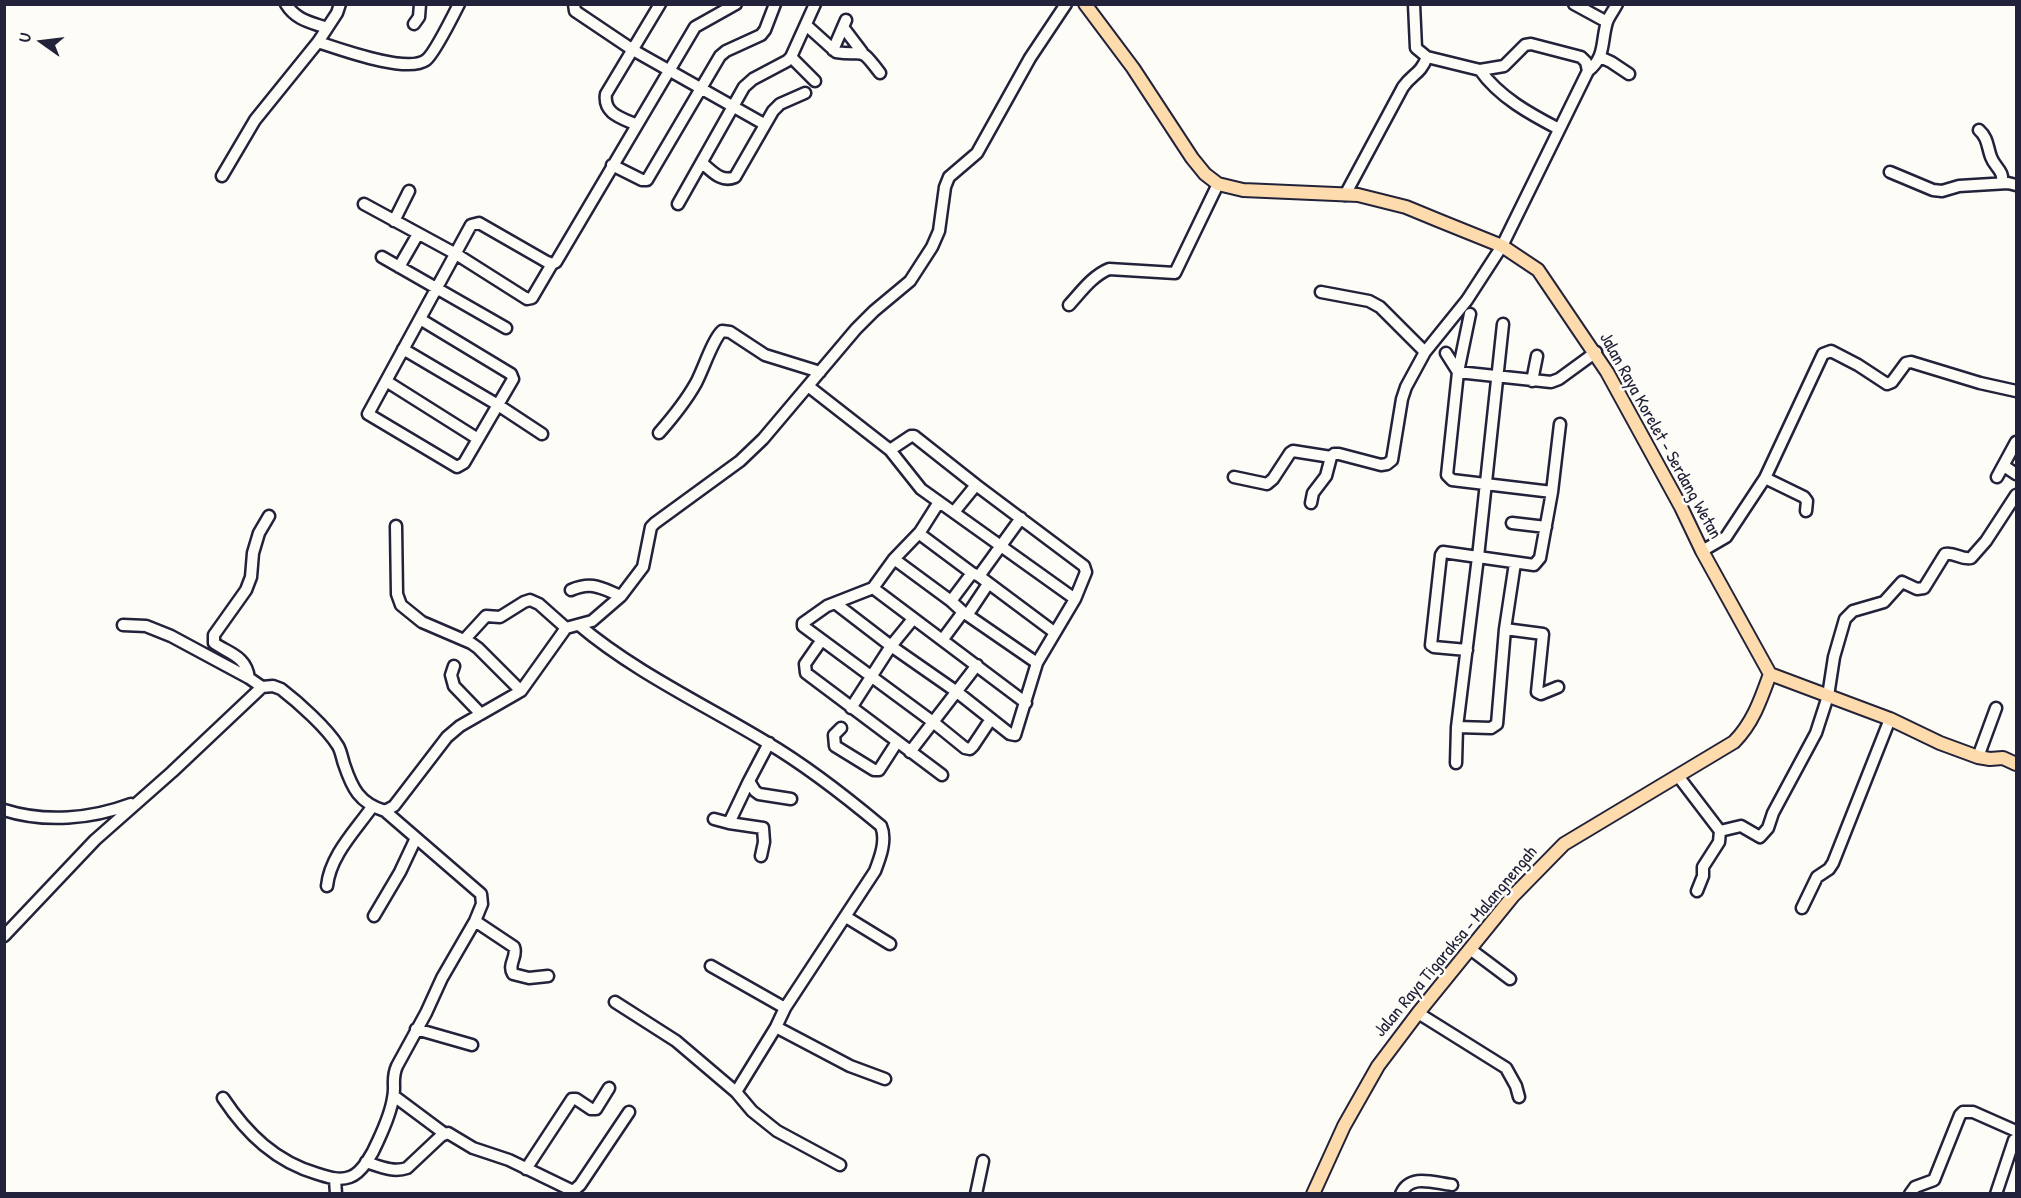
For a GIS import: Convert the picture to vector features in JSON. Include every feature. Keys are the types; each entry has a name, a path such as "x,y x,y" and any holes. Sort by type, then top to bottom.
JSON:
{"main road":[{"path":"1085,4 1133,68 1192,158 1205,174 1218,184"},
{"name":"Jalan Raya Korelet - Serdang Wetan","path":"1218,184 1243,190 1345,195 1376,199 1406,207 1502,246 1538,270 1596,352 1770,674"},
{"path":"1770,674 1890,719 1940,743 1978,757 2003,758 2016,764"},
{"name":"Jalan Raya Tigaraksa - Malangnengah","path":"1313,1194 1344,1126 1378,1066 1513,896 1564,844 1734,742 1753,717 1770,674"}],"street":[{"path":"286,4 300,19 327,28"},
{"path":"222,176 255,120 318,42 337,13 340,4"},
{"path":"414,24 418,17 420,4"},
{"path":"318,42 385,63 418,63 429,57 459,4"},
{"path":"574,4 575,11 633,50 764,124"},
{"path":"637,125 609,112 606,94 660,4"},
{"path":"364,204 456,254 529,299 532,298 552,264 556,262 695,27 736,4"},
{"path":"612,165 642,180 647,180 720,56 761,34 765,30 775,4"},
{"path":"678,204 747,83 791,57 815,4"},
{"path":"385,811 394,806 447,737 460,726 521,691 566,628 592,621 621,596 643,567 651,528 655,523 740,461 763,439 856,329 910,281 920,268 939,231 945,187 949,177 977,153 1030,58 1066,4"},
{"path":"1414,4 1416,48 1427,57 1480,70 1504,66 1525,45 1531,44 1581,57 1586,62 1588,71"},
{"path":"1574,4 1607,22"},
{"path":"1311,503 1313,493 1323,482 1334,454 1382,465 1391,462 1403,393 1425,352 1467,300 1502,246 1588,71 1600,57 1607,22 1617,4"},
{"path":"834,50 845,24 862,52 880,73"},
{"path":"806,25 840,53 862,52"},
{"path":"791,57 815,81"},
{"path":"1345,195 1403,87 1407,81 1419,73 1427,57"},
{"path":"1600,57 1629,74"},
{"path":"1480,70 1487,80 1521,109 1559,129"},
{"path":"702,163 721,178 726,180 735,177 764,124 780,104 805,93"},
{"path":"1979,130 1988,140 1991,158 2003,176 2002,183"},
{"path":"1890,172 1933,190 1942,191 1959,186 2002,183 2016,185"},
{"path":"1069,305 1092,279 1109,269 1175,273 1218,184"},
{"path":"394,221 409,190"},
{"path":"420,319 511,374 513,379 464,463 457,467 370,416 368,412 471,225 479,224 552,264"},
{"path":"399,267 418,234"},
{"path":"382,257 506,328"},
{"path":"1321,292 1369,301 1380,307 1425,352"},
{"path":"1470,314 1458,372 1447,476 1452,480 1552,492"},
{"path":"1456,763 1457,727 1503,324"},
{"path":"659,433 687,398 722,331 730,332 765,355 820,372"},
{"path":"403,349 542,434"},
{"path":"1702,551 1726,537 1765,478 1826,351 1832,351 1858,365 1887,384 1892,382 1906,363 1911,362 1980,383 2016,389"},
{"path":"1458,372 1551,382 1559,379 1596,352"},
{"path":"1446,353 1458,372"},
{"path":"1532,381 1537,356"},
{"path":"386,381 478,439"},
{"path":"808,386 888,449 914,482 939,502 1075,599"},
{"path":"1467,650 1431,645 1441,555 1443,552 1537,564 1552,492 1560,424"},
{"path":"835,603 957,692 1010,734 1015,735 1037,663 1075,599 1086,572 1085,567 976,486 914,436 888,449"},
{"path":"1997,477 2016,442"},
{"path":"1234,477 1267,484 1293,451 1331,457"},
{"path":"2004,466 2016,474"},
{"path":"1765,478 1804,497 1807,501 1806,512"},
{"path":"954,512 976,486"},
{"path":"1720,831 1739,825 1762,836 1768,828 1773,813 1816,733 1828,696 1834,657 1845,619 1853,611 1884,602 1902,582 1917,588 1924,588 1945,554 1971,558 1986,542 2016,495"},
{"path":"939,502 920,532 894,559 873,588 814,614 803,624 804,629 933,722 959,745 968,749 973,746 991,719"},
{"path":"249,678 248,668 243,661 214,643 214,635 246,590 251,577 253,553 259,533 269,516"},
{"path":"951,601 976,575 1021,518"},
{"path":"1512,523 1546,527"},
{"path":"396,526 397,594 400,605 422,622 478,648 521,691"},
{"path":"920,532 921,535 1054,632"},
{"path":"894,559 965,613 1037,663"},
{"path":"1457,727 1491,728 1497,724 1504,629 1515,563"},
{"path":"943,639 988,584"},
{"path":"571,590 587,585 621,596"},
{"path":"873,588 1026,703"},
{"path":"464,640 486,616 500,617 530,600 539,604 566,628"},
{"path":"851,708 891,646 913,619"},
{"path":"123,625 146,626 163,633 262,687"},
{"path":"579,625 606,648 769,743 813,772 881,826 883,831 880,858 875,871 785,1008 736,1092"},
{"path":"1504,629 1543,634 1538,692 1541,694 1558,687"},
{"path":"821,641 805,664 806,673 942,775"},
{"path":"910,752 977,665"},
{"path":"454,666 451,675 454,686 482,714"},
{"path":"4,936 95,840 172,772 262,687 281,688 339,748 352,787 372,807 385,811 481,894 482,904 393,1075 394,1096 378,1142 366,1162 351,1177 335,1179 309,1172 269,1151 230,1108 224,1098"},
{"path":"1978,757 1996,708"},
{"path":"1802,908 1816,877 1829,869 1833,863 1890,719"},
{"path":"841,728 834,735 835,746 874,770 879,770 897,742"},
{"path":"729,823 769,743"},
{"path":"1678,776 1720,831 1719,842 1703,867 1703,876 1697,891"},
{"path":"749,782 759,794 791,799"},
{"path":"4,810 51,817 88,816 110,812 138,801"},
{"path":"327,886 328,873 333,862 372,807"},
{"path":"714,819 763,828 764,842 761,856"},
{"path":"374,916 400,872 416,838"},
{"path":"846,917 890,944"},
{"path":"475,921 514,946 516,951 510,966 513,974 529,978 548,976"},
{"path":"1470,949 1510,979"},
{"path":"711,966 785,1008"},
{"path":"615,1002 676,1041 736,1092 752,1111 777,1131 840,1165"},
{"path":"1418,1013 1506,1068 1512,1075 1519,1097"},
{"path":"776,1027 850,1066 885,1079"},
{"path":"416,1029 472,1045"},
{"path":"526,1169 572,1100 576,1098 591,1109 596,1109 609,1088"},
{"path":"394,1096 445,1134 451,1134 473,1148 509,1160 570,1191 576,1190 629,1112"},
{"path":"1910,1194 1915,1187 1934,1180 1963,1112 1973,1112 2015,1136 1995,1194"},
{"path":"366,1162 393,1170 407,1168 445,1134"},
{"path":"976,1194 983,1161"},
{"path":"335,1179 336,1194"},
{"path":"1401,1194 1406,1185 1414,1181 1452,1185"}]}
